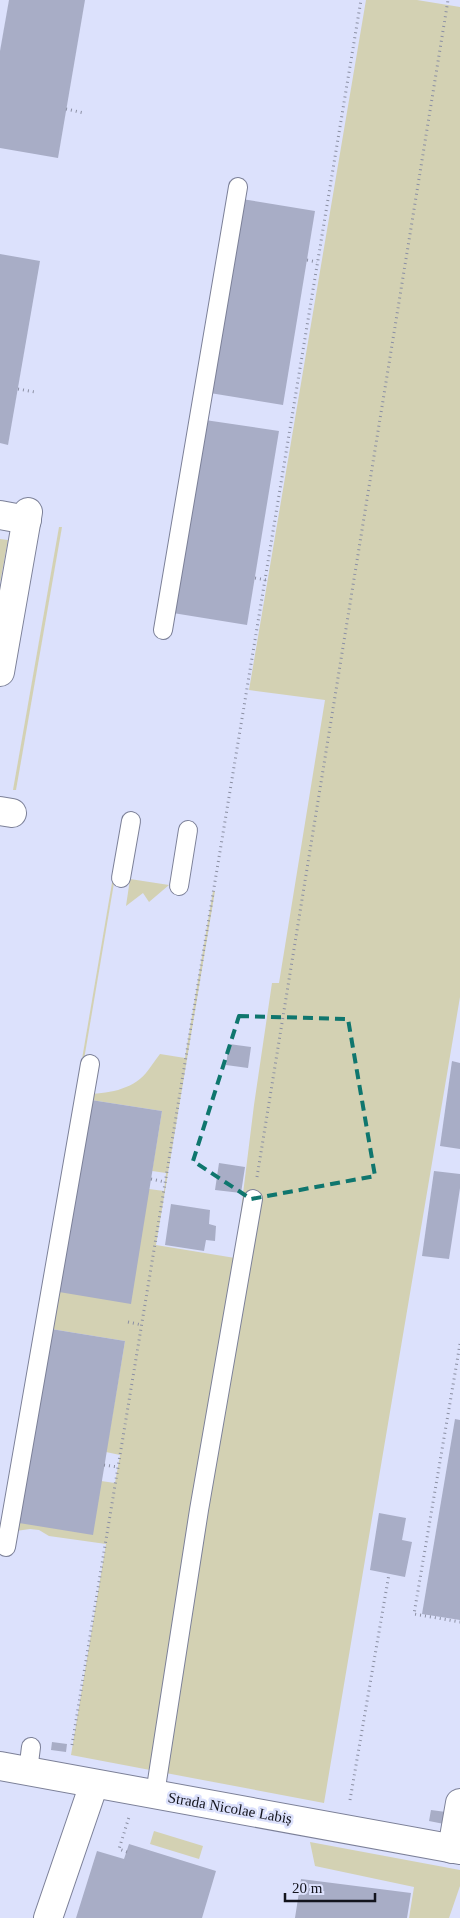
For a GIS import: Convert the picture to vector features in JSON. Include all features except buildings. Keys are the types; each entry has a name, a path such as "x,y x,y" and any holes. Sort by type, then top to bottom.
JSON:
{"street":[{"path":"0,515 28,516 0,672"},
{"name":"Strada Nicolae Labiș","path":"0,1766 30,1759 94,1784 456,1850"},
{"path":"48,1918 94,1784"},
{"path":"456,1850 460,1803"}],"lane":[{"path":"163,630 238,187"},
{"path":"121,878 131,820"},
{"path":"179,886 188,830"},
{"path":"6,1547 90,1064"},
{"path":"155,1794 199,1510 253,1199"}],"path":[{"path":"72,1745 361,0"},
{"path":"253,1199 448,0"},
{"path":"66,109 84,113"},
{"path":"307,260 318,262"},
{"path":"18,389 35,392"},
{"path":"255,578 266,580"},
{"path":"151,1179 165,1182"},
{"path":"128,1322 142,1325"},
{"path":"460,1344 414,1614 460,1622"},
{"path":"104,1465 118,1467"},
{"path":"344,1829 389,1574"},
{"path":"124,1831 119,1849 127,1852"}],"highlighted area":[{"path":"239,1016 348,1019 375,1176 251,1199 193,1161"}],"shaded area":[{"path":"366,0 417,0 460,7 460,997 324,1803 71,1755 106,1544 49,1536 39,1530 30,1529 9,1532 85,1094 110,1092 134,1083 146,1073 160,1054 185,1058 213,891 215,891 156,1245 235,1258 254,1105 272,983 279,983 325,700 249,690","holes":["91,1100 162,1111 152,1171 166,1173 164,1191 149,1189","51,1329 125,1341 106,1452 120,1455 115,1483 101,1481"]},
{"path":"59,527 62,527 16,790 13,790"},
{"path":"0,539 8,540 0,583"},
{"path":"113,877 115,877 0,1554 0,1541"},
{"path":"130,879 169,885 149,902 143,893 126,906"},
{"path":"154,1831 203,1846 199,1859 150,1844"},
{"path":"310,1842 460,1870 460,1886 449,1918 409,1918 414,1887 315,1866"}]}
